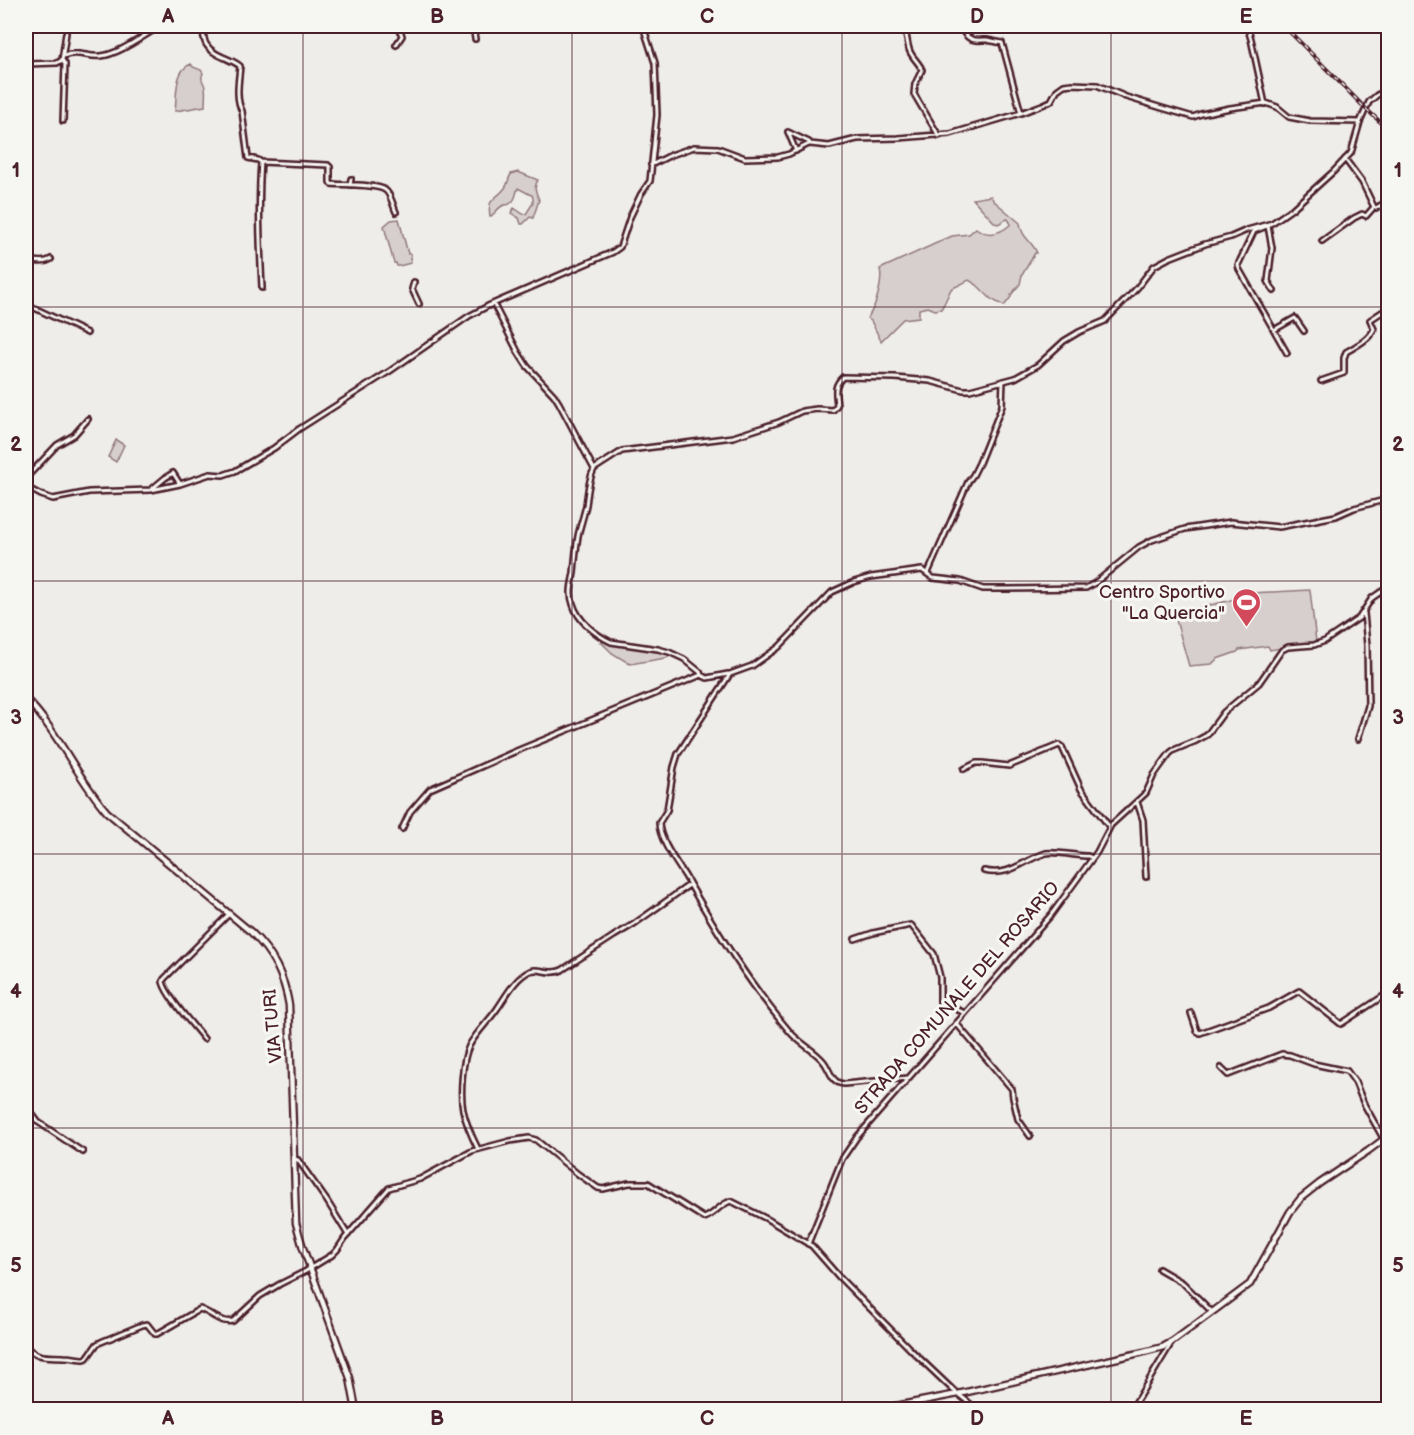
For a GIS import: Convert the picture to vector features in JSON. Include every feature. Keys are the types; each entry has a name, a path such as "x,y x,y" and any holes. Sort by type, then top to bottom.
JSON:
{"main road":[{"name":"VIA TURI","path":"26,699 107,812 251,932 267,950 279,969 285,986 289,1012 296,1223 310,1269 350,1378 356,1410"},
{"path":"875,1410 958,1394 1154,1350 1172,1342 1250,1284 1290,1212 1301,1198 1386,1138"}],"street":[{"path":"26,64 57,63 70,53 104,56 132,44 161,26"},
{"path":"201,26 208,47 224,59 238,63 240,66 238,99 242,111 248,158 261,162 328,165 332,184 383,189 388,193 396,212"},
{"path":"396,26 402,36 396,45"},
{"path":"472,26 475,39"},
{"path":"26,487 53,499 90,492 151,490 210,474 223,475 235,471 274,448 469,316 614,252 620,247 630,217 650,181 657,115 655,63 643,26"},
{"path":"851,26 874,29 889,26"},
{"path":"901,26 907,31 909,51 922,70 915,84 914,94 939,136"},
{"path":"1247,26 1256,58 1264,104"},
{"path":"1386,26 1389,31"},
{"path":"63,121 65,64 63,58 66,33"},
{"path":"964,33 968,38 979,42 987,40 1002,43 1021,113"},
{"path":"651,165 671,154 694,147 718,148 745,158 778,157 810,144 829,146 857,139 939,136 1021,113 1050,101 1057,90 1064,85 1072,84 1097,85 1135,100 1193,117 1230,108 1264,104 1277,107 1289,117 1310,121 1360,122"},
{"path":"1287,353 1238,265 1254,231 1270,224 1292,209 1351,153 1368,102 1389,90"},
{"path":"796,151 788,132 810,144"},
{"path":"1345,158 1362,182 1375,208"},
{"path":"261,162 259,179 262,288"},
{"path":"350,185 351,179"},
{"path":"1322,241 1354,218 1362,214 1366,216 1389,201"},
{"path":"1270,224 1272,248 1268,281 1274,291"},
{"path":"1270,224 1205,244 1154,266 1137,288 1105,321 1064,341 1038,365 1015,378 963,390 930,381 843,377 837,382 837,405 833,410 802,411 779,422 733,437 622,451 594,469 588,487 576,550 571,593 575,609 586,625 605,639 669,652 684,659 707,678 730,674 752,666 779,647 832,592 872,577 922,570 933,578 960,581 983,588 1009,590 1086,588 1139,547 1185,529 1231,522 1279,527 1336,516 1354,508 1389,499"},
{"path":"26,260 44,262 51,260"},
{"path":"414,282 412,289 419,304"},
{"path":"26,304 87,333"},
{"path":"494,304 518,352 527,366 554,395 594,469"},
{"path":"1321,381 1344,373 1346,352 1372,333 1374,329 1370,320 1389,308"},
{"path":"1274,330 1295,318 1304,331"},
{"path":"928,573 968,482 979,463 1002,405 1003,381"},
{"path":"26,478 57,445 74,435 88,419"},
{"path":"151,490 173,473 180,484"},
{"name":"STRADA COMUNALE DEL ROSARIO","path":"808,1244 842,1159 857,1137 1051,915 1101,846 1111,825 1147,791 1154,775 1170,753 1207,735 1224,712 1259,683 1282,650 1288,647 1320,644 1355,621 1372,598 1389,587"},
{"path":"1358,739 1368,706 1364,611"},
{"path":"730,674 678,754 668,810 659,823 660,832 724,943 778,1018 797,1040 823,1060 837,1083 908,1078"},
{"path":"402,829 410,812 430,789 701,675"},
{"path":"964,769 976,763 990,762 1009,766 1061,746 1081,789 1108,825 1111,825"},
{"path":"1137,802 1143,820 1146,877"},
{"path":"984,871 994,874 1002,872 1049,853 1092,858"},
{"path":"478,1149 462,1106 464,1059 471,1042 514,984 533,970 553,973 562,970 634,924 689,885"},
{"path":"204,1039 173,999 163,982 229,914"},
{"path":"855,939 911,925 934,954 940,977 940,1002 965,1013"},
{"path":"1191,1013 1197,1031 1200,1033 1269,1008 1299,991 1341,1024 1389,993"},
{"path":"956,1023 1012,1089 1018,1119 1030,1136"},
{"path":"1221,1068 1228,1075 1282,1054 1314,1064 1343,1069 1349,1072 1364,1104 1386,1138"},
{"path":"26,1109 45,1127 83,1152"},
{"path":"26,1347 44,1357 85,1359 101,1342 147,1324 154,1334 158,1334 200,1309 222,1321 230,1322 260,1296 335,1253 389,1188 420,1179 478,1149 533,1138 598,1188 629,1183 648,1183 704,1218 709,1217 722,1204 730,1201 767,1219 808,1244 878,1317 958,1394 978,1410"},
{"path":"294,1159 298,1160 348,1235"},
{"path":"1159,1269 1183,1283 1213,1313"},
{"path":"1131,1410 1172,1342"}],"shaded area":[{"path":"191,64 203,73 205,106 175,111 179,78 186,67"},
{"path":"518,172 538,180 535,187 539,200 533,218 530,217 521,224 519,218 511,213 514,208 526,214 533,203 532,195 518,188 513,201 500,207 490,217 491,202 505,188 511,174"},
{"path":"991,196 1020,223 1022,232 1037,253 1011,297 1004,306 991,299 969,280 951,289 941,309 935,310 928,307 919,309 919,317 903,319 881,341 871,321 867,318 878,294 880,269 952,236 969,234 976,228 989,233 998,232 1007,227 1011,224 1008,219 998,224 995,223 973,199"},
{"path":"399,219 408,254 411,254 411,263 397,266 393,260 384,226 391,220"},
{"path":"116,440 124,445 116,462 108,457"},
{"name":"Centro Sportivo \"La Quercia\"","path":"1310,590 1316,642 1270,650 1268,646 1239,650 1217,659 1212,664 1189,666 1174,613 1228,601 1251,593"},
{"path":"605,639 672,654 666,658 630,664 612,653 601,642"}],"railway":[{"path":"1284,26 1388,129"}],"place":[{"name":"Centro Sportivo \"La Quercia\"","path":"1246,628"}]}
